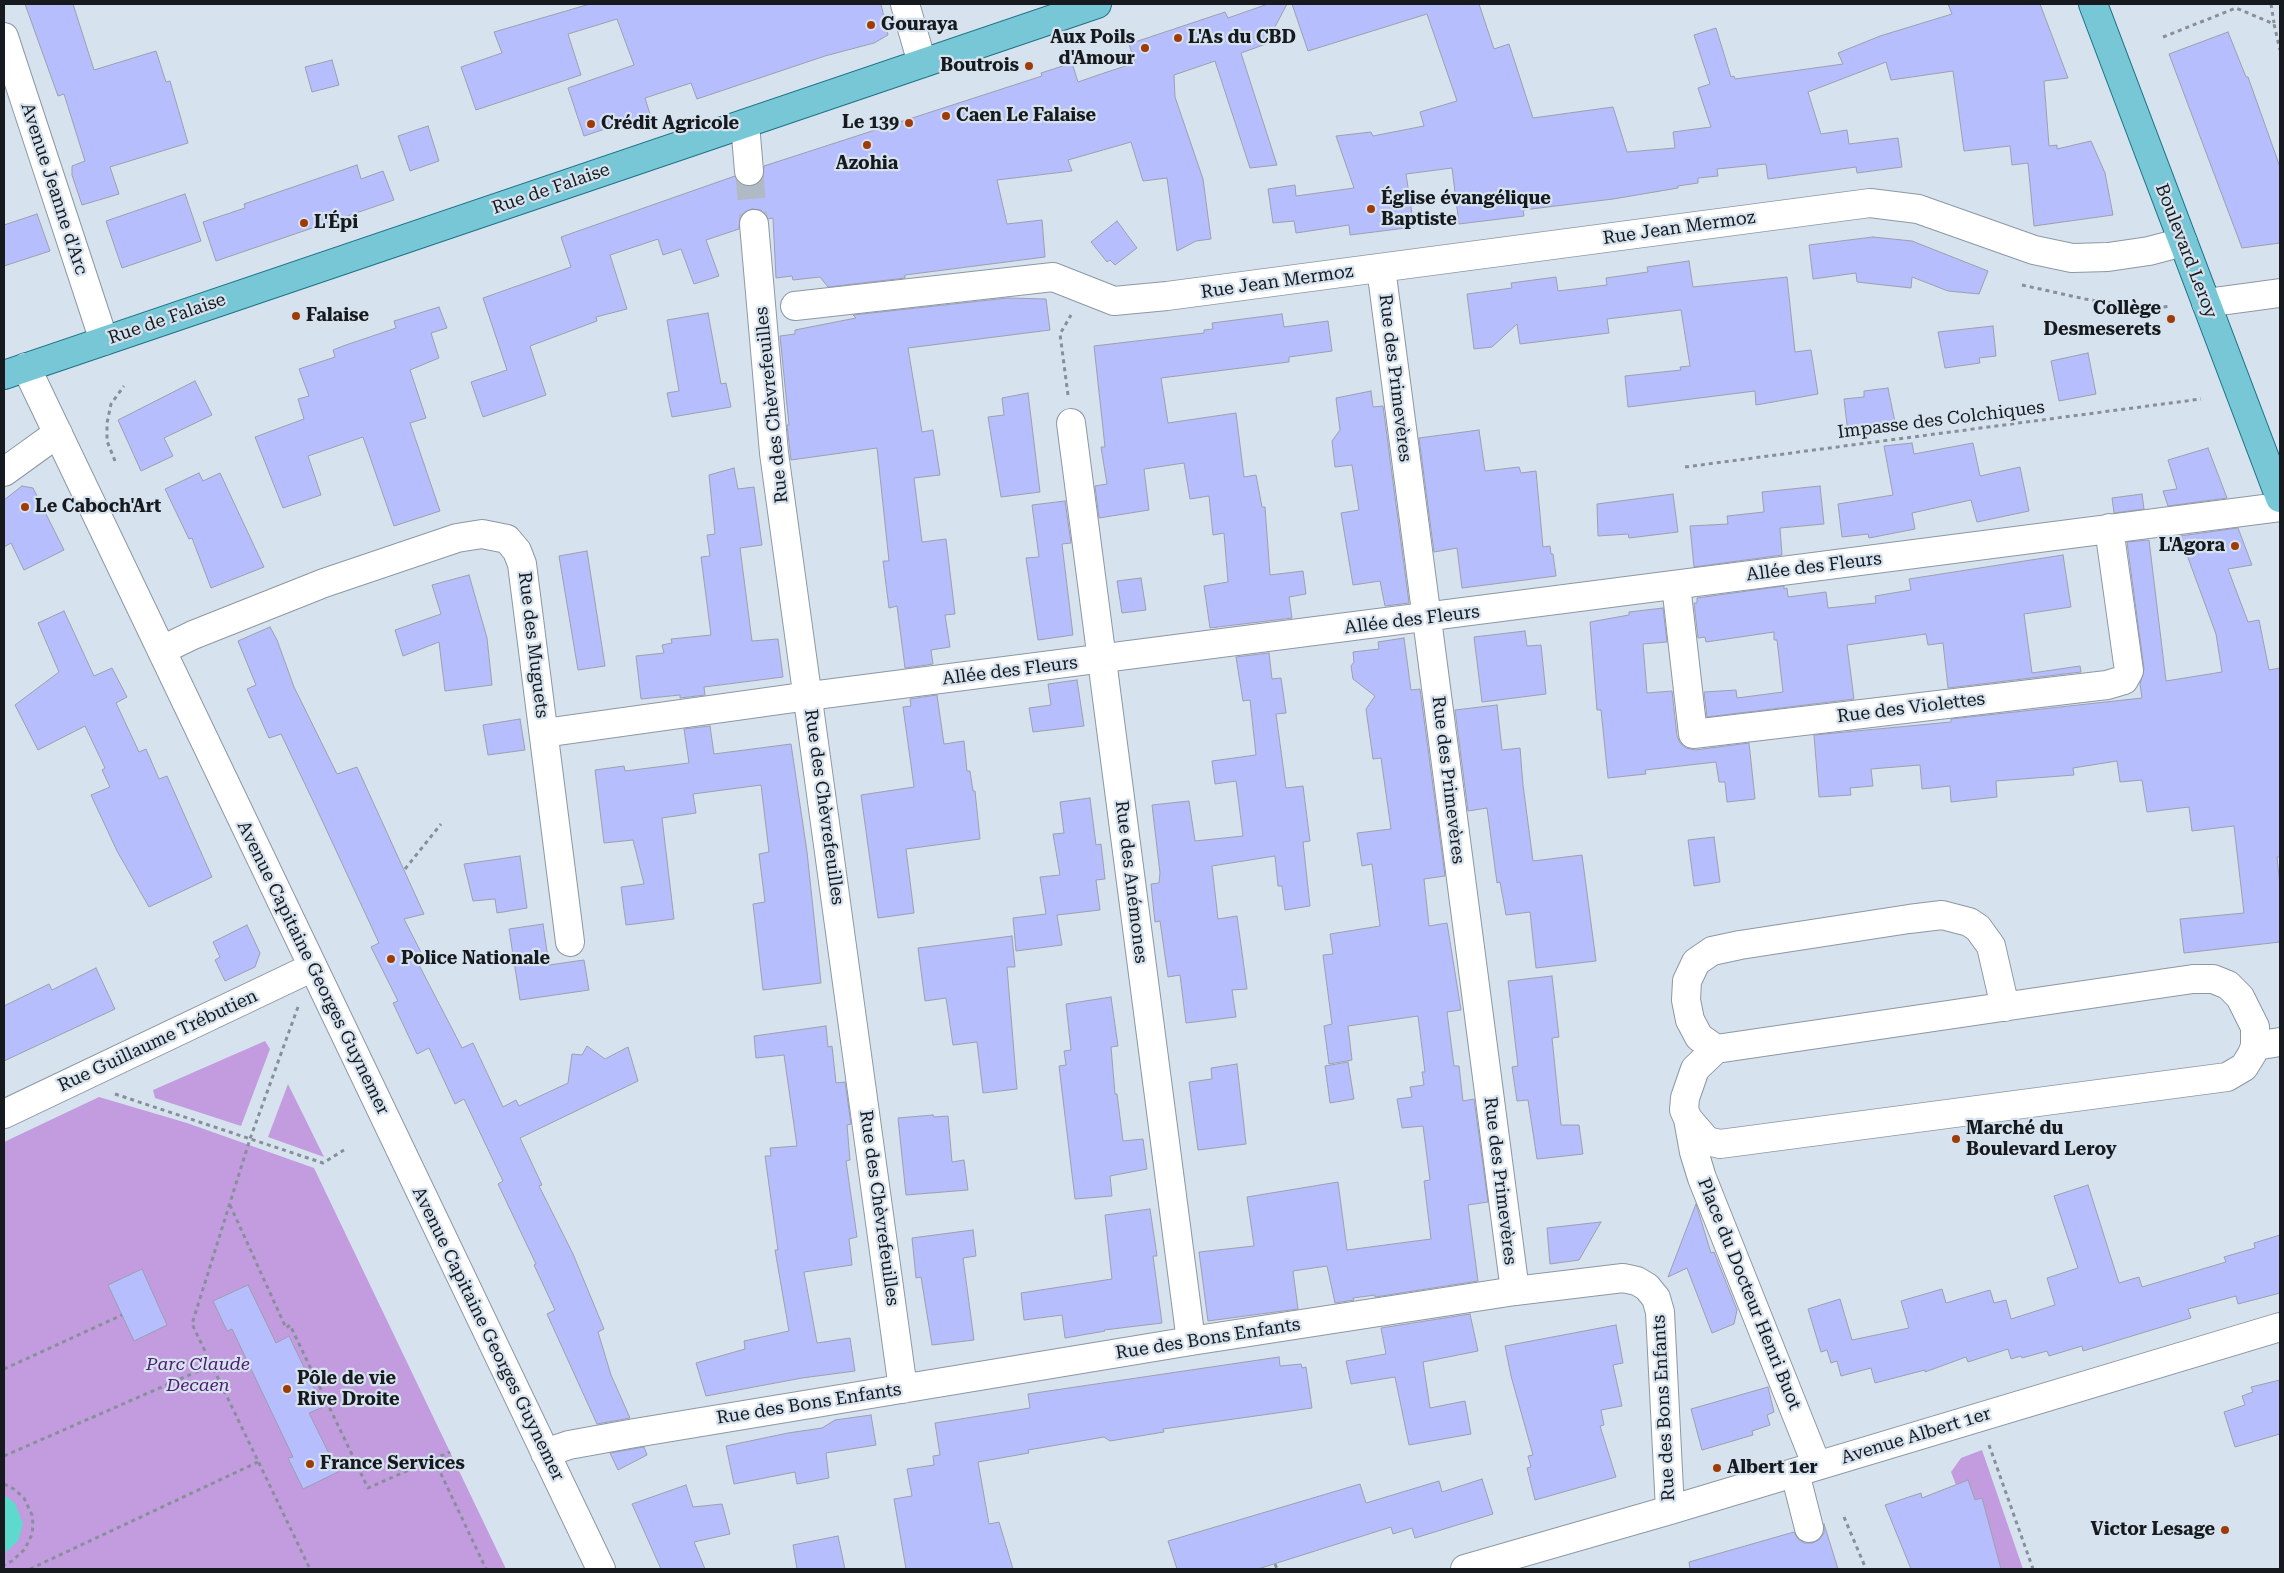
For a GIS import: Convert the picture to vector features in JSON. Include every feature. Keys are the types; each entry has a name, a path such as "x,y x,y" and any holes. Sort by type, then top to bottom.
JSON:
{"main road":[{"name":"Rue de Falaise","path":"15,371 1097,4"},
{"name":"Boulevard Leroy","path":"2093,4 2280,498"}],"street":[{"path":"905,4 922,64"},
{"name":"Avenue Jeanne d'Arc","path":"4,37 104,340"},
{"path":"745,124 749,171"},
{"name":"Rue Jean Mermoz","path":"795,306 1053,277 1114,301 1167,296 1870,203 1918,209 2034,250 2072,258 2108,257 2149,251 2183,242"},
{"name":"Rue des Chèvrefeuilles","path":"754,224 774,453 903,1389"},
{"name":"Rue des Primevères","path":"1381,268 1515,1291"},
{"path":"2206,303 2280,293"},
{"name":"Avenue Capitaine Georges Guynemer","path":"15,371 58,433 601,1569"},
{"name":"Rue des Anémones","path":"1071,423 1191,1341"},
{"path":"4,472 22,456 58,433"},
{"name":"Allée des Fleurs","path":"544,733 809,696 2280,507"},
{"name":"Rue des Violettes","path":"1676,585 1693,734 2107,685 2124,680 2130,671 2109,528"},
{"name":"Rue des Muguets","path":"162,650 193,635 324,583 457,538 494,535 507,539 517,551 522,564 570,942"},
{"path":"1688,1119 1707,1141 1720,1144 2227,1077 2244,1067 2268,1044 2255,1027 2240,997 2228,985 2213,979 2193,979 2005,1007 1716,1049 1699,1037 1690,1020 1686,1000 1687,981 1696,962 1712,951 1910,918 1942,916 1968,922 1978,928 1990,946 2005,1007"},
{"name":"Rue Guillaume Trébutien","path":"4,1114 313,967"},
{"name":"Place du Docteur Henri Buot","path":"1716,1049 1695,1069 1690,1079 1684,1110 1688,1119 1694,1152 1702,1178 1806,1470 1809,1528"},
{"name":"Rue des Bons Enfants","path":"545,1453 604,1438 1191,1341 1515,1291 1623,1278 1637,1281 1647,1287 1656,1298 1660,1312 1664,1350 1670,1510"},
{"name":"Avenue Albert 1er","path":"1476,1568 2280,1327"}],"path":[{"path":"2271,4 2280,50"},
{"path":"2163,37 2236,8 2274,24"},
{"path":"2022,285 2085,300 2147,309 2171,306"},
{"path":"1071,423 1060,334 1073,312 1095,294"},
{"path":"115,461 107,441 107,423 111,404 124,386"},
{"name":"Impasse des Colchiques","path":"1686,466 2201,399"},
{"path":"405,869 441,824"},
{"path":"298,1007 250,1139 192,1324 310,1569"},
{"path":"104,1066 94,1087 323,1163 344,1150"},
{"path":"230,1205 286,1328 290,1326 368,1488 450,1452"},
{"path":"4,1369 122,1315"},
{"path":"4,1456 212,1365"},
{"path":"1988,1441 2033,1569"},
{"path":"434,1459 486,1569"},
{"path":"30,1569 258,1462"},
{"path":"4,1484 14,1489 24,1498 32,1515 32,1534 25,1549 4,1568"},
{"path":"1844,1517 1866,1569"},
{"path":"1275,1564 1277,1569"}],"green space":[{"path":"265,1041 270,1049 241,1126 155,1098 153,1090"},
{"path":"288,1084 324,1157 268,1137"},
{"name":"Parc Claude Decaen","path":"99,1097 187,1123 314,1168 506,1569 4,1569 4,1142"},
{"path":"1982,1450 2023,1569 2001,1569 1982,1498 1975,1500 1968,1480 1956,1485 1951,1472 1961,1458"}],"shaded area":[{"path":"4,1495 15,1503 23,1524 18,1541 4,1554"}],"building":[{"path":"25,4 73,4 94,70 156,51 166,82 170,81 188,143 110,167 119,194 82,205 72,175 72,166 85,161 64,94 58,96"},
{"path":"590,4 881,4 888,35 874,43 825,56 697,99 691,83 645,98 650,114 584,136 568,88 634,65 617,19 568,34 581,75 476,110 461,67 502,53 494,32"},
{"path":"1268,4 1287,4 1266,44 1241,53 1277,165 1250,168 1215,61 1174,75 1175,97 1203,179 1211,239 1196,241 1177,251 1167,178 1143,181 1131,142 1068,160 1072,171 997,180 1007,224 1042,220 1045,257 905,275 905,278 828,287 820,277 793,280 792,276 776,278 773,218 768,219 761,210 752,209 740,217 739,229 706,240 719,276 694,284 681,249 663,255 658,239 610,255 627,309 596,317 597,321 530,346 546,395 483,417 471,382 507,370 483,298 571,267 561,237 735,176 742,185 751,186 758,184 763,178 764,166 1042,76 1041,73 1072,63 1078,82 1135,63 1129,44 1225,12 1228,18"},
{"path":"1292,4 1479,4 1494,49 1509,44 1533,118 1613,107 1627,152 1675,148 1673,132 1711,127 1698,88 1710,84 1694,35 1716,28 1731,77 1734,76 1735,79 1843,64 1838,53 1880,36 1952,14 1948,4 2040,4 2068,78 2044,81 2049,146 2057,145 2057,149 2091,141 2105,173 2113,215 2034,226 2028,163 2012,165 2010,146 1964,151 1953,71 1891,80 1886,62 1808,92 1821,134 1847,130 1849,144 1898,138 1902,167 1857,173 1856,167 1768,179 1766,164 1717,169 1718,176 1698,178 1698,183 1678,186 1678,188 1613,199 1523,210 1524,216 1459,224 1452,168 1406,174 1414,227 1350,235 1349,225 1296,233 1294,221 1273,223 1268,189 1295,185 1296,196 1354,188 1336,136 1371,132 1373,136 1424,126 1420,112 1457,101 1427,14 1308,51"},
{"path":"2228,32 2246,77 2248,77 2280,167 2280,243 2242,248 2169,54"},
{"path":"332,60 339,85 312,92 305,67"},
{"path":"428,126 439,161 410,171 398,136"},
{"path":"357,165 361,179 383,171 394,200 216,261 203,222 245,208 244,204"},
{"path":"185,194 201,241 122,268 106,221"},
{"path":"37,214 50,251 4,266 4,225"},
{"path":"1117,221 1137,248 1115,265 1110,260 1107,262 1091,242"},
{"path":"1873,237 1912,241 1988,271 1979,294 1948,291 1912,277 1911,288 1857,282 1856,273 1813,279 1809,245"},
{"path":"1689,261 1693,287 1787,277 1795,352 1811,350 1818,394 1756,405 1755,391 1628,407 1625,376 1681,370 1680,367 1690,366 1681,310 1607,319 1609,333 1520,344 1517,324 1492,347 1474,349 1467,294 1512,288 1511,283 1556,277 1558,291 1607,285 1606,278 1648,272 1647,267"},
{"path":"1008,298 1046,299 1050,330 908,348 922,432 933,430 940,475 914,478 922,542 946,539 955,614 945,615 950,647 931,650 933,664 905,668 897,606 889,608 883,561 889,561 877,448 791,460 780,336 795,334 795,330 856,318 853,315"},
{"path":"439,307 447,328 431,333 439,358 410,370 426,418 410,423 440,511 394,526 363,437 308,456 321,495 283,508 255,437 304,419 298,399 309,396 299,369 335,357 333,350 396,328 394,321"},
{"path":"708,313 721,384 726,383 731,407 672,417 667,393 679,391 667,320"},
{"path":"1282,314 1284,327 1328,321 1332,351 1289,357 1289,362 1161,378 1168,423 1236,413 1244,477 1256,475 1262,507 1265,507 1270,575 1303,571 1306,594 1289,597 1292,618 1210,628 1204,586 1228,582 1224,533 1213,535 1209,496 1190,499 1184,463 1144,469 1149,510 1099,518 1095,486 1107,484 1101,447 1105,447 1094,346 1204,333 1204,330 1213,329 1212,323"},
{"path":"1993,326 1996,356 1979,358 1980,363 1945,368 1938,332"},
{"path":"2088,353 2096,394 2059,401 2051,361"},
{"path":"195,381 212,415 164,438 173,456 141,471 118,420"},
{"path":"1888,388 1896,427 1848,433 1844,399 1864,397 1864,391"},
{"path":"1371,391 1373,407 1383,406 1409,603 1385,606 1380,581 1353,585 1341,513 1359,510 1352,465 1335,467 1332,441 1340,430 1336,398"},
{"path":"1028,393 1040,492 1001,497 988,417 1004,415 1002,398"},
{"path":"1479,430 1485,471 1519,467 1521,473 1536,471 1543,547 1550,546 1556,576 1462,588 1457,548 1434,552 1419,438"},
{"path":"1912,443 1914,454 1973,443 1980,476 2020,467 2029,511 1977,522 1971,500 1912,513 1915,529 1869,538 1868,534 1842,537 1838,504 1893,495 1884,446"},
{"path":"2208,448 2227,498 2168,506 2163,491 2177,489 2168,460"},
{"path":"734,468 738,489 754,487 762,545 740,548 752,641 778,639 783,677 704,687 705,695 680,698 680,695 641,699 636,656 664,653 662,645 672,643 671,639 711,635 701,557 710,556 707,535 715,534 709,475"},
{"path":"199,473 203,481 220,473 264,567 211,588 192,538 189,539 165,489"},
{"path":"22,486 33,488 64,550 24,570 11,543 4,547 4,500"},
{"path":"1820,486 1824,524 1780,528 1782,555 1694,567 1690,526 1728,524 1727,516 1764,512 1762,492"},
{"path":"1673,494 1678,532 1629,538 1628,534 1598,536 1597,504"},
{"path":"2142,494 2144,509 2114,513 2112,498"},
{"path":"1065,501 1071,543 1062,544 1073,635 1038,640 1026,558 1039,557 1032,505"},
{"path":"2238,528 2252,565 2228,569 2248,622 2259,620 2269,670 2280,668 2280,857 2277,857 2280,886 2280,942 2184,953 2180,919 2244,913 2234,826 2192,831 2189,807 2147,812 2142,780 2120,782 2117,761 2073,768 2074,775 1996,781 1997,797 1951,802 1950,786 1922,789 1920,765 1871,769 1873,786 1850,788 1851,795 1819,797 1814,735 1951,722 1951,719 2142,698 2140,684 2144,669 2127,542 2149,540 2166,681 2222,672 2216,634 2180,536"},
{"path":"587,551 605,666 578,670 559,556"},
{"path":"2063,555 2071,607 2024,614 2032,673 2080,666 2081,672 1948,688 1943,643 1928,645 1926,634 1847,645 1854,699 1707,717 1704,692 1736,690 1737,698 1783,692 1777,640 1774,640 1774,632 1706,642 1705,637 1698,638 1694,603 1697,603 1697,598 1784,586 1784,589 1787,588 1788,597 1826,592 1828,608 1876,603 1875,596 1911,590 1909,579"},
{"path":"469,575 487,638 492,685 445,691 439,642 403,656 395,630 441,614 432,585"},
{"path":"1141,578 1146,610 1122,613 1117,581"},
{"path":"1663,608 1667,642 1643,644 1647,693 1672,691 1677,736 1680,743 1686,748 1695,750 1749,743 1755,799 1727,802 1725,782 1719,782 1716,762 1645,770 1646,774 1608,778 1601,710 1597,710 1590,622 1629,615 1629,612"},
{"path":"64,611 94,676 112,668 127,697 116,703 139,752 146,749 159,779 167,776 212,877 149,907 117,851 91,795 110,787 102,770 105,768 85,726 38,750 15,705 59,672 38,623"},
{"path":"270,627 277,640 294,687 337,774 357,767 424,914 404,919 426,962 419,965 462,1048 473,1043 503,1107 516,1100 519,1106 568,1083 572,1054 582,1055 587,1046 605,1059 628,1047 638,1081 520,1138 542,1185 539,1186 573,1254 604,1329 598,1332 611,1375 630,1418 597,1424 547,1314 555,1310 534,1265 536,1264 498,1184 503,1181 464,1099 455,1104 429,1048 417,1054 393,1003 398,1001 371,947 379,943 314,803 281,734 269,738 247,689 256,685 238,641"},
{"path":"1525,631 1527,646 1541,645 1546,694 1482,702 1474,637"},
{"path":"1404,638 1411,690 1420,689 1445,876 1424,879 1429,926 1447,923 1461,1010 1447,1012 1454,1066 1459,1066 1463,1101 1474,1099 1488,1202 1468,1205 1478,1281 1375,1297 1375,1295 1353,1298 1354,1300 1335,1303 1327,1266 1293,1271 1298,1309 1208,1321 1199,1252 1254,1246 1247,1197 1338,1182 1347,1250 1431,1239 1424,1181 1430,1180 1423,1126 1402,1128 1397,1099 1412,1097 1410,1087 1424,1085 1422,1072 1425,1072 1418,1016 1348,1026 1352,1060 1329,1064 1324,1026 1332,1024 1323,955 1333,954 1330,934 1380,926 1372,864 1362,866 1357,833 1391,829 1381,758 1373,759 1366,709 1375,696 1353,679 1351,666 1354,662 1353,652 1379,649 1378,642"},
{"path":"1269,653 1272,679 1281,678 1286,713 1276,714 1286,788 1303,786 1310,841 1303,842 1310,906 1285,910 1282,886 1278,886 1275,856 1212,866 1218,919 1237,916 1247,989 1232,990 1236,1017 1186,1023 1180,975 1168,977 1160,921 1155,922 1151,884 1159,883 1160,873 1152,805 1189,801 1195,841 1243,836 1236,781 1215,784 1212,761 1256,755 1250,700 1243,701 1236,657"},
{"path":"1077,680 1084,726 1033,732 1029,708 1051,705 1048,684"},
{"path":"937,695 944,744 964,741 967,771 970,771 973,791 975,791 980,839 906,849 914,913 878,918 861,795 914,787 903,707 911,706 910,699"},
{"path":"1497,705 1502,750 1520,748 1533,861 1582,855 1596,961 1536,968 1530,912 1506,915 1500,882 1497,883 1487,808 1468,811 1455,710"},
{"path":"520,719 525,750 488,755 483,725"},
{"path":"710,726 714,754 791,744 807,852 821,983 763,990 753,904 765,902 759,854 769,852 761,785 693,794 696,813 662,818 674,919 626,925 621,887 644,884 633,840 604,843 595,770 624,766 625,771 689,763 684,729"},
{"path":"1090,798 1096,845 1101,844 1105,879 1096,880 1100,910 1057,915 1062,945 1016,951 1013,918 1046,914 1040,877 1060,875 1053,834 1064,833 1060,802"},
{"path":"1714,837 1720,882 1694,886 1688,840"},
{"path":"520,856 527,908 497,913 495,899 473,901 464,864"},
{"path":"543,924 549,965 584,960 589,990 520,1000 509,929"},
{"path":"247,925 260,953 255,967 225,981 215,960 220,957 213,942"},
{"path":"1012,936 1015,967 1007,967 1017,1089 983,1093 977,1042 953,1045 946,998 925,1001 918,948"},
{"path":"96,968 115,1009 4,1061 4,1006 49,984 52,990"},
{"path":"1552,976 1559,1037 1552,1038 1561,1125 1579,1125 1583,1154 1537,1159 1528,1100 1517,1101 1512,1067 1518,1066 1508,981"},
{"path":"1111,997 1118,1046 1111,1047 1115,1094 1117,1094 1123,1141 1143,1139 1147,1169 1110,1176 1112,1196 1075,1199 1059,1066 1066,1065 1064,1051 1071,1050 1066,1004"},
{"path":"826,1026 828,1047 832,1046 836,1083 845,1082 851,1124 847,1125 850,1160 846,1161 857,1237 849,1239 852,1265 804,1272 817,1343 850,1338 855,1371 802,1378 706,1396 696,1363 745,1349 744,1341 789,1331 775,1250 778,1250 765,1156 771,1156 770,1148 797,1146 784,1055 756,1058 754,1036"},
{"path":"1348,1062 1354,1099 1330,1103 1325,1066"},
{"path":"1237,1064 1246,1144 1198,1150 1189,1082 1212,1079 1211,1068"},
{"path":"933,1115 934,1117 948,1116 952,1162 964,1160 968,1190 906,1195 898,1118"},
{"path":"2088,1185 2119,1283 2139,1277 2142,1287 2226,1262 2224,1257 2255,1248 2254,1243 2280,1235 2280,1293 2238,1304 2236,1296 2188,1309 2191,1318 2083,1351 2082,1346 2049,1356 2047,1351 2011,1359 2008,1349 1968,1362 1966,1357 1925,1372 1925,1370 1875,1383 1871,1368 1841,1376 1837,1361 1831,1363 1827,1350 1821,1352 1808,1309 1840,1299 1852,1340 1909,1328 1901,1301 1942,1289 1946,1303 1990,1290 1994,1303 2006,1300 2011,1319 2055,1305 2047,1278 2078,1268 2054,1196"},
{"path":"1696,1204 1711,1253 1714,1252 1737,1310 1734,1324 1712,1333 1687,1268 1668,1277"},
{"path":"1150,1209 1157,1256 1153,1256 1162,1323 1104,1330 1065,1338 1062,1315 1024,1320 1021,1293 1112,1279 1105,1215"},
{"path":"1601,1222 1579,1260 1550,1264 1547,1228"},
{"path":"973,1230 976,1256 963,1258 974,1340 932,1345 921,1277 916,1278 912,1238"},
{"path":"142,1269 167,1325 134,1341 108,1285"},
{"name":"Pôle de vie Rive Droite","path":"248,1285 276,1343 289,1336 323,1407 309,1413 338,1472 303,1489 288,1458 293,1457 232,1329 227,1331 213,1301"},
{"path":"1470,1314 1478,1351 1423,1362 1430,1408 1465,1401 1471,1434 1409,1445 1395,1377 1351,1384 1346,1361 1386,1354 1381,1328"},
{"path":"1616,1325 1623,1363 1613,1365 1622,1406 1601,1410 1604,1425 1600,1426 1616,1477 1535,1500 1527,1468 1531,1467 1528,1456 1533,1455 1511,1376 1505,1346"},
{"path":"1279,1357 1280,1366 1301,1364 1302,1368 1306,1367 1312,1408 1163,1429 1164,1432 1110,1441 1104,1437 1028,1450 1029,1453 978,1462 989,1524 999,1522 1013,1569 906,1569 894,1499 912,1496 907,1469 934,1465 933,1456 940,1455 935,1423 1030,1408 1028,1394"},
{"path":"2280,1380 2280,1434 2235,1447 2224,1412 2245,1405 2242,1396 2253,1392 2251,1387"},
{"path":"1768,1387 1774,1412 1767,1415 1770,1425 1752,1431 1753,1435 1702,1450 1691,1409"},
{"path":"871,1415 876,1445 826,1453 829,1478 797,1484 795,1472 734,1484 726,1446 822,1428 835,1420"},
{"path":"644,1447 647,1455 618,1470 610,1453"},
{"path":"1482,1479 1493,1514 1415,1538 1412,1528 1393,1534 1391,1527 1258,1569 1177,1569 1168,1541 1360,1484 1366,1503 1439,1481 1442,1492"},
{"path":"1968,1480 1975,1500 1982,1498 2001,1569 1911,1569 1885,1505 1921,1493 1922,1498"},
{"path":"686,1485 693,1507 722,1504 730,1534 694,1542 705,1569 661,1569 632,1504"},
{"path":"1824,1524 1838,1569 1690,1569 1689,1562 1794,1532 1798,1539 1804,1543 1813,1543 1820,1539 1824,1533"},
{"path":"838,1536 845,1569 797,1569 793,1545"}],"tunnel":[{"path":"749,171 754,224"}],"place":[{"name":"Gouraya","path":"871,25"},
{"name":"L'As du CBD","path":"1178,38"},
{"name":"Aux Poils d'Amour","path":"1145,48"},
{"name":"Boutrois","path":"1029,66"},
{"name":"Caen Le Falaise","path":"946,116"},
{"name":"Le 139","path":"909,123"},
{"name":"Crédit Agricole","path":"591,124"},
{"name":"Azohia","path":"867,145"},
{"name":"Église évangélique Baptiste","path":"1371,209"},
{"name":"L'Épi","path":"304,223"},
{"name":"Falaise","path":"296,316"},
{"name":"Collège Desmeserets","path":"2171,319"},
{"name":"Le Caboch'Art","path":"25,507"},
{"name":"L'Agora","path":"2235,546"},
{"name":"Police Nationale","path":"391,959"},
{"name":"Marché du Boulevard Leroy","path":"1956,1139"},
{"name":"Pôle de vie Rive Droite","path":"287,1389"},
{"name":"France Services","path":"310,1464"},
{"name":"Albert 1er","path":"1717,1468"},
{"name":"Victor Lesage","path":"2225,1530"}]}
